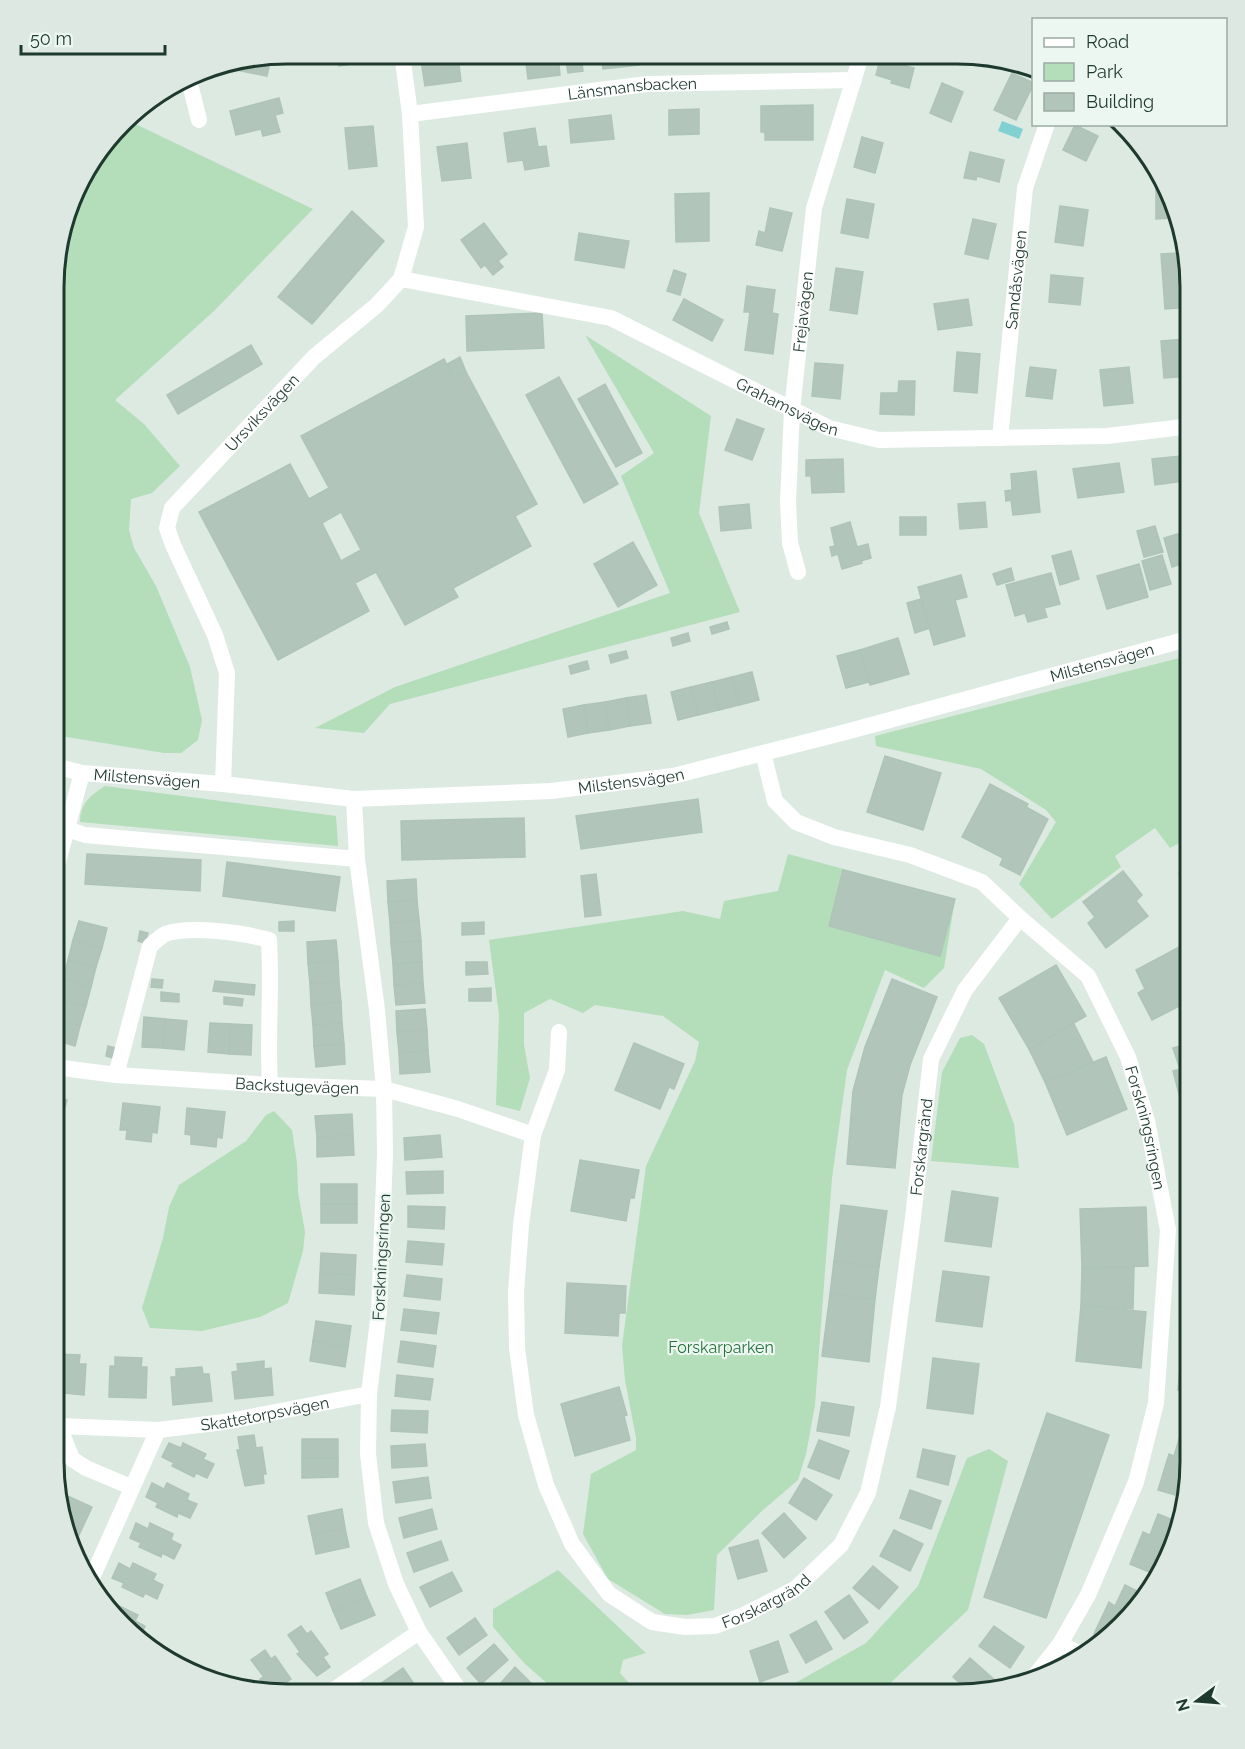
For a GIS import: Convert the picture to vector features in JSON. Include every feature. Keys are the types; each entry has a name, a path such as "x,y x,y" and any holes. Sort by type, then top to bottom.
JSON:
{"street":[{"name":"Ursviksvägen","path":"223,784 228,673 215,635 172,545 167,528 172,508 314,357 377,305 401,279 416,227 411,114 404,64"},
{"name":"Frejavägen","path":"798,572 790,543 788,502 792,410 814,208 859,64"},
{"name":"Länsmansbacken","path":"411,114 647,84 854,80"},
{"path":"191,87 199,120"},
{"name":"Sandåsvägen","path":"1000,438 1024,188 1046,126"},
{"name":"Grahamsvägen","path":"401,279 610,318 829,428 879,440 1107,436 1180,427"},
{"name":"Milstensvägen","path":"64,768 82,772 223,784 354,799 551,791 673,776 1180,641"},
{"name":"Forskningsringen","path":"763,753 775,801 796,822 834,837 910,855 982,882 1088,976 1128,1057 1147,1121 1168,1230 1156,1403 1136,1482 1088,1595 1060,1644 1040,1669"},
{"path":"64,840 82,772"},
{"name":"Forskningsringen","path":"354,799 357,859 376,999 384,1089 385,1155 379,1312 369,1394 368,1454 376,1523 396,1584 419,1632 455,1684"},
{"path":"67,829 85,835 357,859"},
{"name":"Forskargränd","path":"559,1032 557,1071 533,1135 520,1236 516,1292 517,1348 526,1415 546,1485 572,1544 609,1594 652,1622 685,1627 715,1626 744,1615 795,1589 841,1545 868,1493 888,1407 914,1218 931,1059 965,990 1020,918"},
{"path":"116,1075 150,946 163,935 188,929 255,936 270,940 268,1050 270,1085"},
{"name":"Backstugevägen","path":"64,1068 116,1075 270,1085 384,1089 458,1109 533,1135"},
{"name":"Skattetorpsvägen","path":"64,1426 158,1430 225,1422 369,1394"},
{"path":"94,1573 158,1430"},
{"name":"Skattetorpsvägen","path":"64,1439 72,1459 86,1468 131,1487"},
{"path":"342,1684 419,1632"},
{"path":"1060,1644 1075,1651"}],"green space":[{"path":"136,124 313,209 214,311 115,400 144,424 180,466 152,493 131,499 129,530 134,548 156,586 190,667 202,720 198,740 181,753 164,753 64,736 64,288 66,259 76,216 94,176 111,152"},
{"path":"585,335 711,416 699,513 740,612 390,704 364,733 315,728 395,687 670,593 621,476 654,453"},
{"path":"1180,658 1180,843 1170,848 1155,828 1115,856 1121,867 1052,919 1019,884 1056,822 1046,810 981,769 876,746 875,736"},
{"path":"105,786 336,816 338,846 80,822 80,815 87,800"},
{"name":"Forskarparken","path":"788,854 955,899 944,968 924,988 885,970 847,1070 832,1178 815,1405 806,1454 798,1480 717,1555 714,1610 687,1615 665,1614 608,1579 583,1534 591,1474 636,1450 622,1346 646,1166 695,1061 699,1042 663,1016 595,1005 583,1013 550,999 524,1013 524,1045 530,1078 520,1111 496,1105 499,1015 489,940 683,911 720,919 724,901 778,891"},
{"path":"972,1035 984,1044 1014,1124 1019,1168 931,1161 942,1072 960,1038"},
{"path":"274,1111 292,1130 298,1192 305,1232 303,1251 288,1303 260,1317 202,1331 150,1328 142,1308 163,1238 169,1207 179,1185 246,1141 266,1115"},
{"path":"989,1449 1008,1461 968,1610 889,1684 793,1684 866,1643 918,1586 967,1458"},
{"path":"558,1570 646,1653 623,1660 620,1673 630,1684 548,1684 524,1663 493,1627 493,1609"}],"water":[{"path":"1002,121 1023,129 1019,139 998,131"}],"building":[{"path":"422,64 459,65 461,81 425,86"},
{"path":"526,64 559,64 560,75 528,79"},
{"path":"566,64 582,64 583,71 568,73"},
{"path":"602,64 639,64 639,65 603,69"},
{"path":"879,64 907,64 906,66 914,68 909,88 891,83 892,80 876,75"},
{"path":"269,65 267,76 238,70"},
{"path":"1012,73 1032,82 1032,87 1016,120 994,110"},
{"path":"942,83 963,92 951,122 930,113"},
{"path":"279,98 283,113 275,115 280,132 263,136 261,129 236,135 230,111"},
{"path":"813,105 813,140 765,140 765,132 761,132 761,106"},
{"path":"699,109 699,134 669,135 669,110"},
{"path":"611,115 614,139 571,143 569,120"},
{"path":"373,126 377,166 349,169 345,128"},
{"path":"1075,126 1098,136 1086,161 1063,150"},
{"path":"535,128 538,147 546,146 549,166 525,170 523,160 508,162 504,133"},
{"path":"862,137 883,143 875,173 854,167"},
{"path":"467,143 471,178 442,181 437,147"},
{"path":"970,152 1004,160 999,182 977,176 976,180 964,178"},
{"path":"1156,187 1170,218 1156,219"},
{"path":"709,193 709,241 676,242 675,194"},
{"path":"847,199 874,204 868,238 841,233"},
{"path":"1060,206 1088,210 1083,246 1055,242"},
{"path":"770,208 792,213 782,251 756,245 759,231 765,233"},
{"path":"352,211 384,241 312,324 278,297"},
{"path":"973,219 996,224 988,259 965,254"},
{"path":"484,223 507,254 498,261 503,267 493,275 485,265 481,268 461,240"},
{"path":"579,233 629,241 624,268 575,260"},
{"path":"1178,253 1180,308 1165,309 1161,254"},
{"path":"836,268 863,272 857,314 830,310"},
{"path":"674,270 686,274 680,295 667,291"},
{"path":"1051,275 1083,278 1080,305 1049,302"},
{"path":"747,286 775,290 772,313 778,314 773,354 745,350 750,312 744,312"},
{"path":"684,299 723,320 712,341 673,320"},
{"path":"968,299 972,325 938,330 934,304"},
{"path":"542,313 544,348 467,351 466,316"},
{"path":"1180,340 1180,377 1164,378 1161,341"},
{"path":"251,345 262,364 178,414 167,395"},
{"path":"957,352 980,354 977,393 954,391"},
{"path":"460,357 466,372 454,378 447,364"},
{"path":"444,359 454,378 466,372 537,504 515,516 531,546 453,588 458,597 405,625 376,572 355,583 369,611 278,660 199,512 290,464 309,499 329,488 301,436","holes":["341,512 361,550 341,561 322,523"]},
{"path":"815,363 843,365 840,399 812,396"},
{"path":"1030,367 1056,370 1052,399 1026,396"},
{"path":"1129,367 1133,403 1104,406 1100,370"},
{"path":"559,377 618,484 584,503 526,395"},
{"path":"899,381 915,381 914,415 880,414 881,393 898,393"},
{"path":"605,384 642,453 616,467 578,399"},
{"path":"737,419 764,429 752,460 725,450"},
{"path":"1180,456 1180,482 1155,485 1152,459"},
{"path":"843,459 844,492 812,493 811,476 806,476 806,460"},
{"path":"1119,463 1124,492 1078,498 1073,469"},
{"path":"1036,471 1040,512 1013,515 1011,500 1006,501 1005,491 1012,490 1011,474"},
{"path":"985,502 987,527 960,529 958,504"},
{"path":"749,504 751,528 721,531 719,507"},
{"path":"900,517 926,517 926,535 900,535"},
{"path":"850,522 857,547 868,544 871,558 842,569 838,554 832,556 830,547 835,546 831,528"},
{"path":"1155,526 1163,552 1144,557 1137,531"},
{"path":"1180,533 1180,564 1172,567 1164,538"},
{"path":"633,542 657,585 618,607 594,564"},
{"path":"1071,551 1079,579 1060,585 1052,556"},
{"path":"1162,555 1171,584 1150,590 1142,561"},
{"path":"1139,564 1148,597 1107,609 1097,576"},
{"path":"1011,568 1014,580 997,585 993,574"},
{"path":"1051,573 1060,604 1044,608 1047,617 1028,622 1025,613 1015,616 1006,585"},
{"path":"961,575 967,597 955,600 965,636 934,645 918,587"},
{"path":"921,599 930,628 915,633 907,603"},
{"path":"727,622 729,629 712,634 710,627"},
{"path":"688,633 690,641 673,646 671,638"},
{"path":"898,638 909,674 870,685 860,650"},
{"path":"860,650 869,682 846,688 837,656"},
{"path":"626,651 628,658 611,663 609,655"},
{"path":"587,661 589,669 571,674 569,666"},
{"path":"752,672 759,700 739,705 732,677"},
{"path":"732,677 739,705 719,710 712,682"},
{"path":"712,682 719,710 698,715 691,687"},
{"path":"691,687 698,715 678,720 671,692"},
{"path":"646,695 651,723 630,726 626,698"},
{"path":"626,698 630,726 609,730 605,702"},
{"path":"605,702 609,730 588,733 584,705"},
{"path":"584,705 588,733 568,737 563,709"},
{"path":"885,756 941,773 923,830 867,812"},
{"path":"990,784 1028,804 1026,807 1048,819 1020,875 1000,865 1003,858 962,837"},
{"path":"698,799 702,832 581,849 576,816"},
{"path":"524,818 525,857 402,860 401,821"},
{"path":"87,854 201,860 200,891 85,884"},
{"path":"227,862 340,877 335,911 223,896"},
{"path":"843,870 955,899 940,956 829,926"},
{"path":"1123,871 1142,895 1136,901 1148,916 1106,948 1088,923 1095,917 1083,902"},
{"path":"596,874 601,915 585,917 581,876"},
{"path":"416,879 417,900 388,902 387,881"},
{"path":"417,900 419,920 390,923 388,902"},
{"path":"419,920 421,941 391,943 390,923"},
{"path":"79,921 107,928 102,948 73,940"},
{"path":"294,921 294,931 279,931 279,922"},
{"path":"484,922 484,934 462,935 462,923"},
{"path":"140,931 148,933 145,943 138,941"},
{"path":"73,940 102,948 96,967 68,960"},
{"path":"336,940 338,961 308,963 307,942"},
{"path":"421,941 422,962 393,964 391,943"},
{"path":"1180,947 1180,1006 1152,1020 1138,993 1145,989 1136,970"},
{"path":"68,960 96,967 91,987 64,979"},
{"path":"338,961 339,982 310,984 308,963"},
{"path":"422,962 423,983 394,985 393,964"},
{"path":"466,962 487,962 488,974 466,975"},
{"path":"1056,965 1086,1016 1029,1049 999,998"},
{"path":"64,979 91,987 86,1006 64,1000"},
{"path":"152,979 163,980 162,988 151,987"},
{"path":"892,979 937,997 910,1065 902,1095 895,1168 847,1164 853,1091 865,1047"},
{"path":"215,981 255,985 254,995 213,991"},
{"path":"339,982 341,1002 311,1005 310,984"},
{"path":"423,983 425,1003 396,1005 394,985"},
{"path":"491,988 491,1001 469,1001 469,989"},
{"path":"161,992 179,994 179,1002 161,1001"},
{"path":"224,997 243,999 242,1006 224,1004"},
{"path":"64,1000 86,1006 80,1026 64,1022"},
{"path":"341,1002 342,1023 313,1025 311,1005"},
{"path":"425,1009 427,1030 397,1032 396,1011"},
{"path":"144,1017 165,1019 163,1048 142,1047"},
{"path":"165,1019 187,1021 184,1050 163,1048"},
{"path":"64,1022 80,1026 75,1046 64,1043"},
{"path":"210,1023 231,1024 229,1054 208,1052"},
{"path":"342,1023 344,1044 314,1046 313,1025"},
{"path":"231,1024 252,1025 251,1055 229,1054"},
{"path":"1074,1024 1093,1062 1045,1082 1029,1049"},
{"path":"427,1030 428,1051 399,1053 397,1032"},
{"path":"634,1043 684,1064 674,1089 669,1087 660,1109 615,1090"},
{"path":"344,1044 345,1064 316,1067 314,1046"},
{"path":"108,1046 116,1048 113,1058 106,1056"},
{"path":"1180,1046 1180,1069 1173,1048"},
{"path":"428,1051 430,1072 400,1074 399,1053"},
{"path":"1106,1057 1127,1109 1067,1135 1045,1082"},
{"path":"1180,1069 1180,1097 1173,1071"},
{"path":"123,1103 160,1107 157,1133 152,1132 151,1142 126,1139 127,1130 120,1130"},
{"path":"187,1108 225,1112 222,1138 217,1137 216,1147 191,1144 191,1135 185,1134"},
{"path":"352,1114 353,1135 317,1137 315,1116"},
{"path":"353,1135 354,1155 317,1157 317,1137"},
{"path":"440,1135 442,1157 405,1160 404,1138"},
{"path":"580,1160 639,1170 634,1198 630,1198 626,1221 571,1211"},
{"path":"443,1171 443,1193 407,1194 406,1172"},
{"path":"321,1184 357,1184 357,1204 321,1204"},
{"path":"952,1191 998,1198 991,1247 945,1241"},
{"path":"321,1204 357,1204 357,1223 321,1223"},
{"path":"841,1205 887,1211 879,1267 834,1261"},
{"path":"408,1206 445,1207 444,1229 408,1227"},
{"path":"1146,1207 1148,1266 1082,1268 1080,1209"},
{"path":"408,1241 444,1244 442,1265 406,1262"},
{"path":"321,1253 356,1255 355,1275 320,1273"},
{"path":"834,1261 879,1267 875,1299 830,1294"},
{"path":"1134,1267 1133,1309 1081,1305 1082,1268"},
{"path":"943,1271 989,1277 982,1327 936,1321"},
{"path":"320,1273 355,1275 354,1295 319,1293"},
{"path":"407,1275 442,1279 440,1300 404,1296"},
{"path":"567,1283 626,1286 625,1313 619,1313 618,1336 565,1333"},
{"path":"830,1294 875,1299 869,1362 822,1356"},
{"path":"1081,1305 1146,1312 1141,1368 1076,1361"},
{"path":"404,1309 439,1313 436,1334 401,1330"},
{"path":"316,1321 351,1326 348,1347 313,1341"},
{"path":"313,1341 348,1347 345,1367 310,1361"},
{"path":"401,1341 436,1346 433,1367 398,1362"},
{"path":"64,1354 80,1355 79,1364 86,1364 84,1395 64,1393"},
{"path":"115,1357 142,1358 141,1367 147,1367 146,1398 109,1397 110,1366 115,1366"},
{"path":"933,1358 979,1364 973,1414 927,1408"},
{"path":"264,1361 264,1369 271,1368 273,1395 235,1399 232,1372 238,1371 237,1364"},
{"path":"202,1367 203,1374 209,1374 212,1401 173,1405 171,1377 176,1377 176,1369"},
{"path":"1180,1367 1180,1390 1178,1390"},
{"path":"397,1375 433,1379 430,1400 395,1396"},
{"path":"619,1387 627,1415 624,1416 630,1440 575,1456 561,1404"},
{"path":"822,1402 854,1407 849,1436 817,1431"},
{"path":"392,1410 428,1411 427,1433 391,1431"},
{"path":"1047,1413 1109,1435 1046,1618 984,1597"},
{"path":"254,1435 256,1448 262,1447 266,1474 263,1474 264,1483 245,1486 237,1450 240,1450 238,1437"},
{"path":"1180,1436 1178,1496 1158,1490 1169,1454 1174,1456"},
{"path":"302,1439 338,1439 338,1458 302,1458"},
{"path":"819,1440 849,1451 839,1479 808,1467"},
{"path":"169,1443 181,1448 183,1443 206,1454 203,1459 214,1464 207,1478 196,1473 194,1477 172,1466 174,1463 162,1457"},
{"path":"425,1444 427,1466 392,1468 391,1446"},
{"path":"923,1449 955,1456 948,1485 917,1477"},
{"path":"302,1458 338,1458 338,1477 302,1478"},
{"path":"428,1477 431,1498 396,1503 393,1482"},
{"path":"804,1478 832,1495 816,1520 789,1503"},
{"path":"152,1483 164,1489 167,1483 189,1494 187,1500 197,1504 190,1518 178,1513 177,1517 156,1507 158,1503 146,1497"},
{"path":"910,1490 941,1501 931,1529 900,1518"},
{"path":"67,1496 92,1507 79,1535 76,1533"},
{"path":"342,1509 345,1528 312,1535 308,1516"},
{"path":"432,1509 437,1529 404,1538 399,1518"},
{"path":"784,1513 806,1538 784,1558 762,1533"},
{"path":"1158,1514 1173,1520 1164,1547 1151,1573 1130,1564 1143,1532 1150,1535"},
{"path":"136,1523 148,1529 150,1523 173,1534 171,1540 181,1545 174,1559 162,1553 161,1557 139,1547 141,1543 130,1538"},
{"path":"345,1528 349,1547 316,1554 312,1535"},
{"path":"894,1530 923,1544 910,1571 880,1556"},
{"path":"758,1540 767,1571 738,1579 729,1548"},
{"path":"441,1541 448,1560 414,1572 407,1553"},
{"path":"119,1563 130,1569 133,1563 156,1574 153,1580 163,1585 157,1599 145,1593 143,1597 122,1587 124,1583 112,1578"},
{"path":"873,1566 898,1587 879,1609 853,1588"},
{"path":"452,1572 462,1591 430,1607 420,1587"},
{"path":"360,1579 367,1597 333,1611 326,1593"},
{"path":"1125,1585 1138,1592 1115,1619 1096,1635 1094,1634 1109,1602 1115,1606"},
{"path":"849,1595 868,1622 844,1639 825,1612"},
{"path":"367,1597 375,1615 341,1629 333,1611"},
{"path":"118,1605 138,1615 135,1621 145,1626 143,1631"},
{"path":"475,1618 487,1635 459,1655 447,1638"},
{"path":"816,1621 832,1649 806,1663 790,1635"},
{"path":"301,1626 307,1634 311,1631 328,1654 323,1657 330,1667 317,1676 297,1654 300,1652 288,1635"},
{"path":"994,1626 1024,1647 1010,1668 979,1646"},
{"path":"778,1641 788,1672 760,1682 750,1651"},
{"path":"494,1644 508,1660 481,1684 467,1668"},
{"path":"265,1650 271,1659 275,1656 291,1679 287,1682 288,1684 263,1683 260,1679 264,1677 251,1660"},
{"path":"970,1658 996,1681 961,1684 953,1677"},
{"path":"515,1667 531,1683 530,1684 500,1684"},
{"path":"403,1668 414,1684 380,1684"}]}
